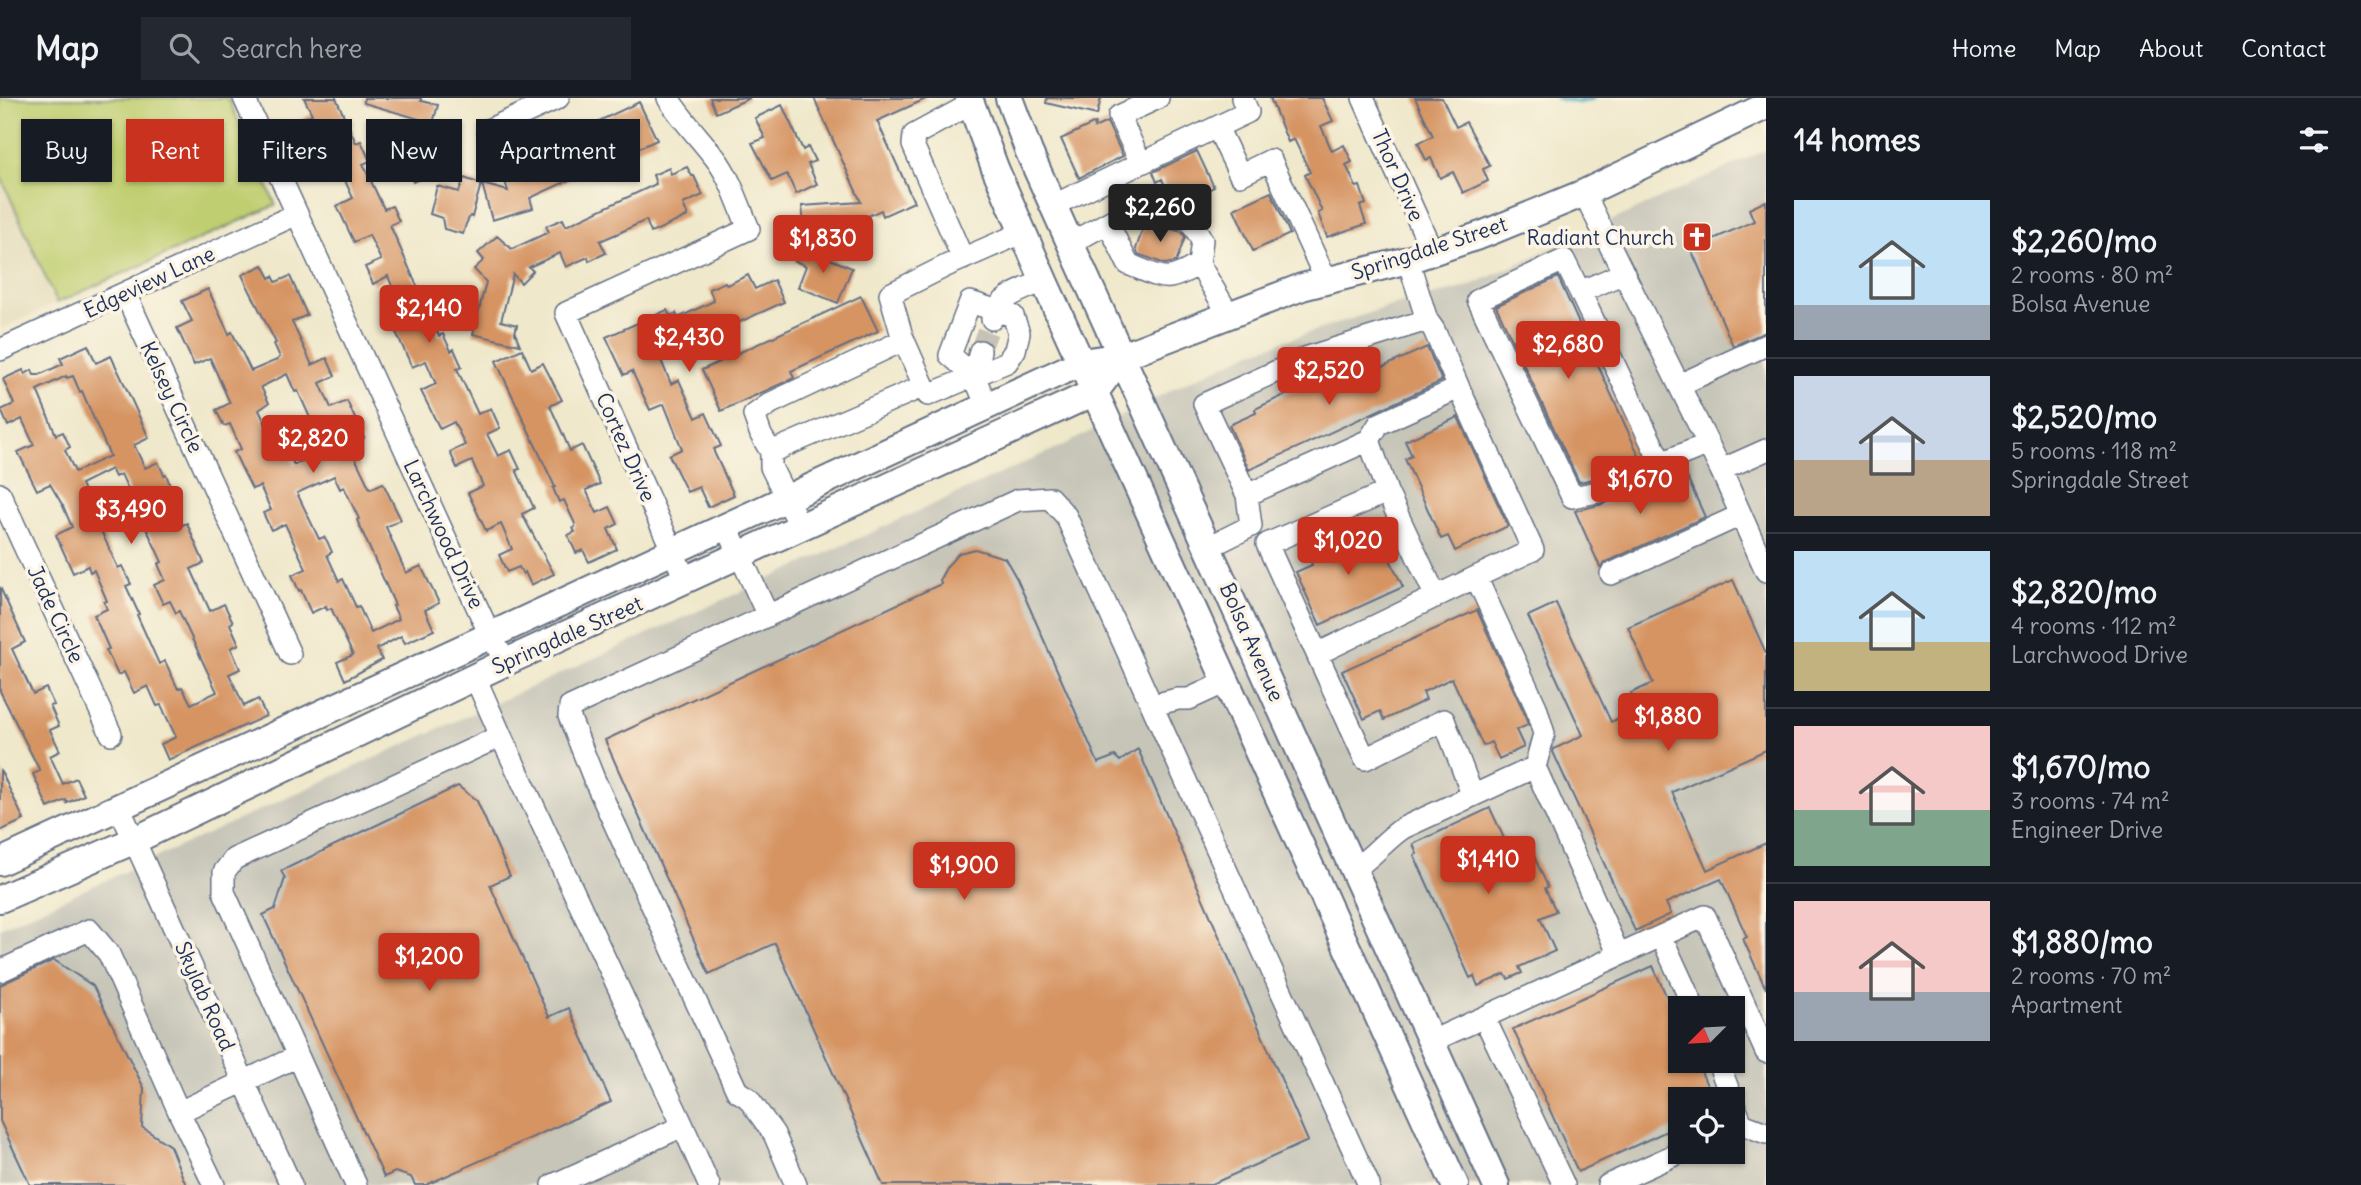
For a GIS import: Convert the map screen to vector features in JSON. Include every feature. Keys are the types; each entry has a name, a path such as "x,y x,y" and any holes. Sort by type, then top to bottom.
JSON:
{"main road":[{"name":"Bolsa Avenue","path":"1009,98 1029,152 1355,868 1496,1185"},
{"name":"Bolsa Avenue","path":"970,101 995,168 1044,281 1455,1185"},
{"name":"Springdale Street","path":"0,862 1082,362 1122,356 1326,280 1420,255 1484,234 1584,193 1766,106"},
{"name":"Springdale Street","path":"0,899 135,840 506,662 1095,392 1122,356"},
{"path":"1258,750 1273,755 1282,766 1323,859 1332,869 1342,872 1355,868"}],"street":[{"name":"Larchwood Drive","path":"244,98 490,635 506,662"},
{"path":"512,119 558,98"},
{"name":"Cortez Drive","path":"668,98 682,120 716,159 729,181 749,229 566,313 686,581"},
{"path":"1142,163 1119,116 1158,98"},
{"path":"1054,205 1248,112 1241,98"},
{"name":"Thor Drive","path":"1363,98 1420,255 1427,320 1434,330 1533,550 1476,577"},
{"path":"963,259 913,145 914,135 970,101"},
{"path":"1217,127 1240,175 1271,160 1326,280"},
{"path":"1584,193 1721,470 1766,571"},
{"path":"1071,243 1138,206 1190,220 1202,240 1199,264 1228,315"},
{"name":"Edgeview Lane","path":"0,350 297,214"},
{"path":"1108,223 1128,264 1165,278 1175,278 1199,264"},
{"path":"943,427 904,340 890,294 1024,232"},
{"path":"1661,463 1564,260 1478,300 1572,497 1598,492 1708,444"},
{"path":"1580,292 1623,273"},
{"path":"993,315 1007,296 1044,281"},
{"name":"Kelsey Circle","path":"125,293 290,654"},
{"path":"771,452 926,391 974,376 1006,362 1015,350 1019,333 1013,316 993,315 970,302 950,355 974,376 987,406"},
{"path":"1427,320 1308,357 1204,404 1247,495 1251,526 1267,544 1365,760 1444,720 1472,794"},
{"path":"801,528 771,467 771,452 754,415 771,403 904,340"},
{"path":"1679,385 1766,345"},
{"path":"974,376 980,351"},
{"path":"1247,495 1369,440 1379,424 1459,388"},
{"path":"1369,440 1387,492 1436,597"},
{"path":"1721,470 1766,450"},
{"path":"1267,544 1387,492"},
{"name":"Jade Circle","path":"0,494 111,734"},
{"path":"796,1185 774,1134 748,1098 737,1091 713,1044 594,779 569,716 570,707 1018,500 1050,498 1066,516 1369,1185"},
{"path":"1611,574 1741,515"},
{"path":"1209,547 1251,526"},
{"path":"727,527 768,616"},
{"path":"1317,654 1476,577 1536,707 1544,734 1535,767 1619,955"},
{"path":"475,677 709,1185"},
{"path":"1157,714 1178,699 1189,699 1226,682"},
{"path":"356,1185 224,892 224,872 234,859 501,736"},
{"path":"1355,868 1370,859 1391,836 1403,828 1535,767"},
{"name":"Skylab Road","path":"119,807 291,1185"},
{"path":"1432,1041 1705,916 1766,1052"},
{"path":"0,971 89,930 109,954 214,1185"},
{"path":"1661,936 1689,996"},
{"path":"1484,1017 1564,1185"},
{"path":"179,1112 298,1056"},
{"path":"553,1185 683,1126"},
{"path":"1745,1128 1766,1133"},
{"path":"1621,1182 1668,1158"}],"shaded area":[{"path":"1766,150 1766,1185 0,1185 0,928 1066,444 1254,351 1387,307 1467,287"},
{"path":"0,175 57,303 0,329"}],"green space":[{"path":"0,98 228,98 238,120 238,182 266,182 276,205 57,303 0,175"}],"building":[{"path":"304,98 336,98 345,119 302,119 312,114"},
{"path":"364,98 421,98 421,101 438,105 434,119 419,119 364,103"},
{"path":"710,98 750,98 716,113"},
{"path":"814,98 928,98 877,121 914,202 883,216 881,210 845,224 846,243 801,246 805,237 802,206 861,202"},
{"path":"1047,98 1101,98 1097,115 1046,103"},
{"path":"1270,98 1322,98 1333,121 1321,126 1332,151 1344,145 1352,162 1346,165 1356,187 1360,186 1366,204 1360,206 1366,224 1327,237 1318,213 1322,211 1305,175 1310,172 1294,139 1288,142"},
{"path":"1415,98 1442,98 1456,127 1466,122 1490,166 1483,169 1488,181 1463,193 1453,172 1440,178 1431,158 1426,160 1418,143 1433,136"},
{"path":"639,102 657,140 640,148 640,119 603,119"},
{"path":"782,105 803,150 808,147 815,161 808,164 817,184 796,194 787,174 772,181 752,143 765,138 755,118"},
{"path":"1107,122 1123,156 1079,178 1061,139 1095,123 1094,128"},
{"path":"352,134 356,143 361,141 366,152 366,163 363,164 366,182 371,182 384,209 392,206 399,221 390,225 439,336 443,334 451,351 454,349 462,367 457,369 478,414 491,408 500,428 487,434 498,456 511,450 520,469 516,470 534,508 522,514 554,574 531,585 525,572 523,574 519,567 507,572 499,555 512,549 501,524 486,531 468,493 483,486 472,461 457,468 450,452 465,445 454,422 440,429 421,391 436,384 426,361 412,367 394,328 406,322 388,276 373,284 365,267 381,260 369,235 354,242 337,206 353,198 346,182 352,182"},
{"path":"1197,151 1214,187 1182,202 1170,198 1162,179 1157,182 1153,172"},
{"path":"687,167 703,195 683,204 688,216 651,233 646,220 600,241 606,253 589,261 588,257 566,267 560,253 529,267 533,271 521,283 513,274 501,321 517,325 515,333 520,345 473,334 486,282 474,269 484,260 478,253 497,236 512,249 549,232 546,226 563,219 566,226 656,184 653,175 669,168 671,174"},
{"path":"464,178 481,184 472,217 470,216 463,234 444,229 442,218 430,214 437,186 459,192"},
{"path":"505,182 565,182 530,198 533,208 492,220 482,184 508,191"},
{"path":"1271,192 1290,234 1253,251 1234,209"},
{"path":"1766,201 1766,332 1733,346 1691,249 1754,221 1749,209"},
{"path":"1145,222 1182,232 1185,237 1176,262 1165,264 1138,254 1136,249"},
{"path":"801,247 852,268 838,303 798,287 806,266 795,261"},
{"path":"263,265 270,278 273,276 276,282 290,276 307,315 292,322 312,365 327,358 335,376 320,383 331,408 347,401 364,438 349,445 370,489 383,483 401,520 386,527 406,573 421,566 439,603 425,610 434,630 405,643 401,636 377,649 382,660 345,680 337,662 353,655 331,608 327,610 326,606 311,613 292,575 306,569 285,524 271,530 263,513 271,510 260,486 252,489 234,452 241,449 230,424 224,426 216,410 230,403 210,358 194,365 177,328 192,321 182,301 208,289 229,334 232,332 251,371 277,360 280,357 274,344 276,343 242,275","holes":["287,374 295,392 298,391 323,452 294,465 289,454 281,457 259,410 269,403 261,387","334,476 340,489 344,487 359,519 357,520 399,619 371,633 343,579 339,581 327,555 332,552 327,541 324,537 319,539 297,493"]},
{"path":"748,275 755,289 774,280 784,302 660,358 671,384 679,380 696,418 706,413 721,446 714,449 714,452 734,495 708,507 699,487 687,492 669,455 682,449 664,404 650,410 632,371 624,375 606,337 667,310 670,316 676,313 678,318 714,301 709,289 725,282 727,285"},
{"path":"1558,277 1640,458 1594,479 1579,482 1496,306"},
{"path":"861,296 878,331 791,371 794,378 721,411 702,370"},
{"path":"88,345 96,363 111,356 149,438 134,445 145,468 158,462 164,475 166,474 175,500 162,505 173,529 187,523 204,563 191,569 210,611 224,604 233,622 230,624 239,644 231,648 240,669 229,674 244,706 258,699 266,716 168,760 161,744 176,737 161,705 157,706 148,686 134,693 124,672 118,675 94,615 107,609 104,602 107,601 94,570 90,572 88,566 73,573 56,535 72,527 63,506 50,484 37,490 18,452 34,445 22,419 8,426 1,410 14,404 3,379 23,370 25,374 32,370 34,375 39,375 63,364 60,358","holes":["66,376 73,376 80,392 82,391 110,456 75,472 65,450 70,447 63,432 56,435 37,390","111,469 115,477 121,474 162,562 158,564 165,580 154,585 163,604 170,601 176,613 179,611 217,692 191,704 182,687 178,689 165,661 159,664 126,586 131,584 122,566 118,568 102,533 108,530 100,513 92,516 81,492 84,491 81,484"]},
{"path":"1427,347 1442,381 1249,470 1229,425 1256,413 1255,409 1325,376 1328,383 1355,371 1359,378"},
{"path":"522,349 531,369 543,363 562,400 550,406 570,451 582,445 600,484 586,490 597,513 610,507 618,524 608,529 617,549 589,562 583,550 576,553 568,535 575,532 575,524 564,500 559,502 553,488 555,487 496,361"},
{"path":"1458,417 1508,526 1455,551 1448,536 1441,539 1405,459 1412,456 1405,441"},
{"path":"1683,468 1705,517 1600,567 1575,511 1603,504"},
{"path":"1358,534 1361,542 1378,534 1403,587 1320,625 1296,572 1312,565 1309,557"},
{"path":"975,549 1005,558 1017,579 1098,763 1115,756 1120,761 1138,749 1308,1141 1210,1185 883,1185 775,943 709,974 605,740 941,584 940,579 947,566 959,553"},
{"path":"1733,580 1766,653 1766,750 1672,792 1707,870 1766,843 1766,989 1743,939 1747,937 1721,879 1666,903 1671,914 1635,931 1553,752 1554,749 1583,735 1528,616 1556,603 1611,722 1639,709 1631,693 1653,683 1628,627"},
{"path":"0,587 25,642 12,649 33,694 46,688 54,705 50,706 59,726 50,730 60,751 50,756 63,784 76,778 84,795 48,808 33,774 40,771 0,691"},
{"path":"1477,610 1524,712 1528,725 1516,730 1524,747 1499,759 1491,742 1483,746 1452,678 1423,692 1426,700 1384,720 1380,711 1364,719 1342,671"},
{"path":"0,769 24,820 0,831"},
{"path":"458,786 477,801 510,876 490,885 549,1017 569,1008 611,1102 426,1185 415,1185 411,1177 395,1172 384,1177 263,915 275,909 285,878 281,871"},
{"path":"1490,808 1508,847 1526,839 1548,887 1545,888 1556,911 1540,918 1555,951 1519,967 1522,973 1508,979 1505,974 1478,986 1474,976 1470,978 1414,855 1417,854 1413,844"},
{"path":"54,960 93,986 144,1088 142,1127 170,1146 186,1185 30,1185 0,1121 0,985"},
{"path":"1653,966 1668,1000 1668,1073 1702,1073 1708,1087 1668,1087 1668,1131 1578,1172 1513,1029"}],"waterway":[{"path":"1557,98 1579,102 1593,98"}],"tunnel":[{"path":"980,351 992,319"}],"place":[{"name":"Radiant Church","path":"1697,237"}]}
